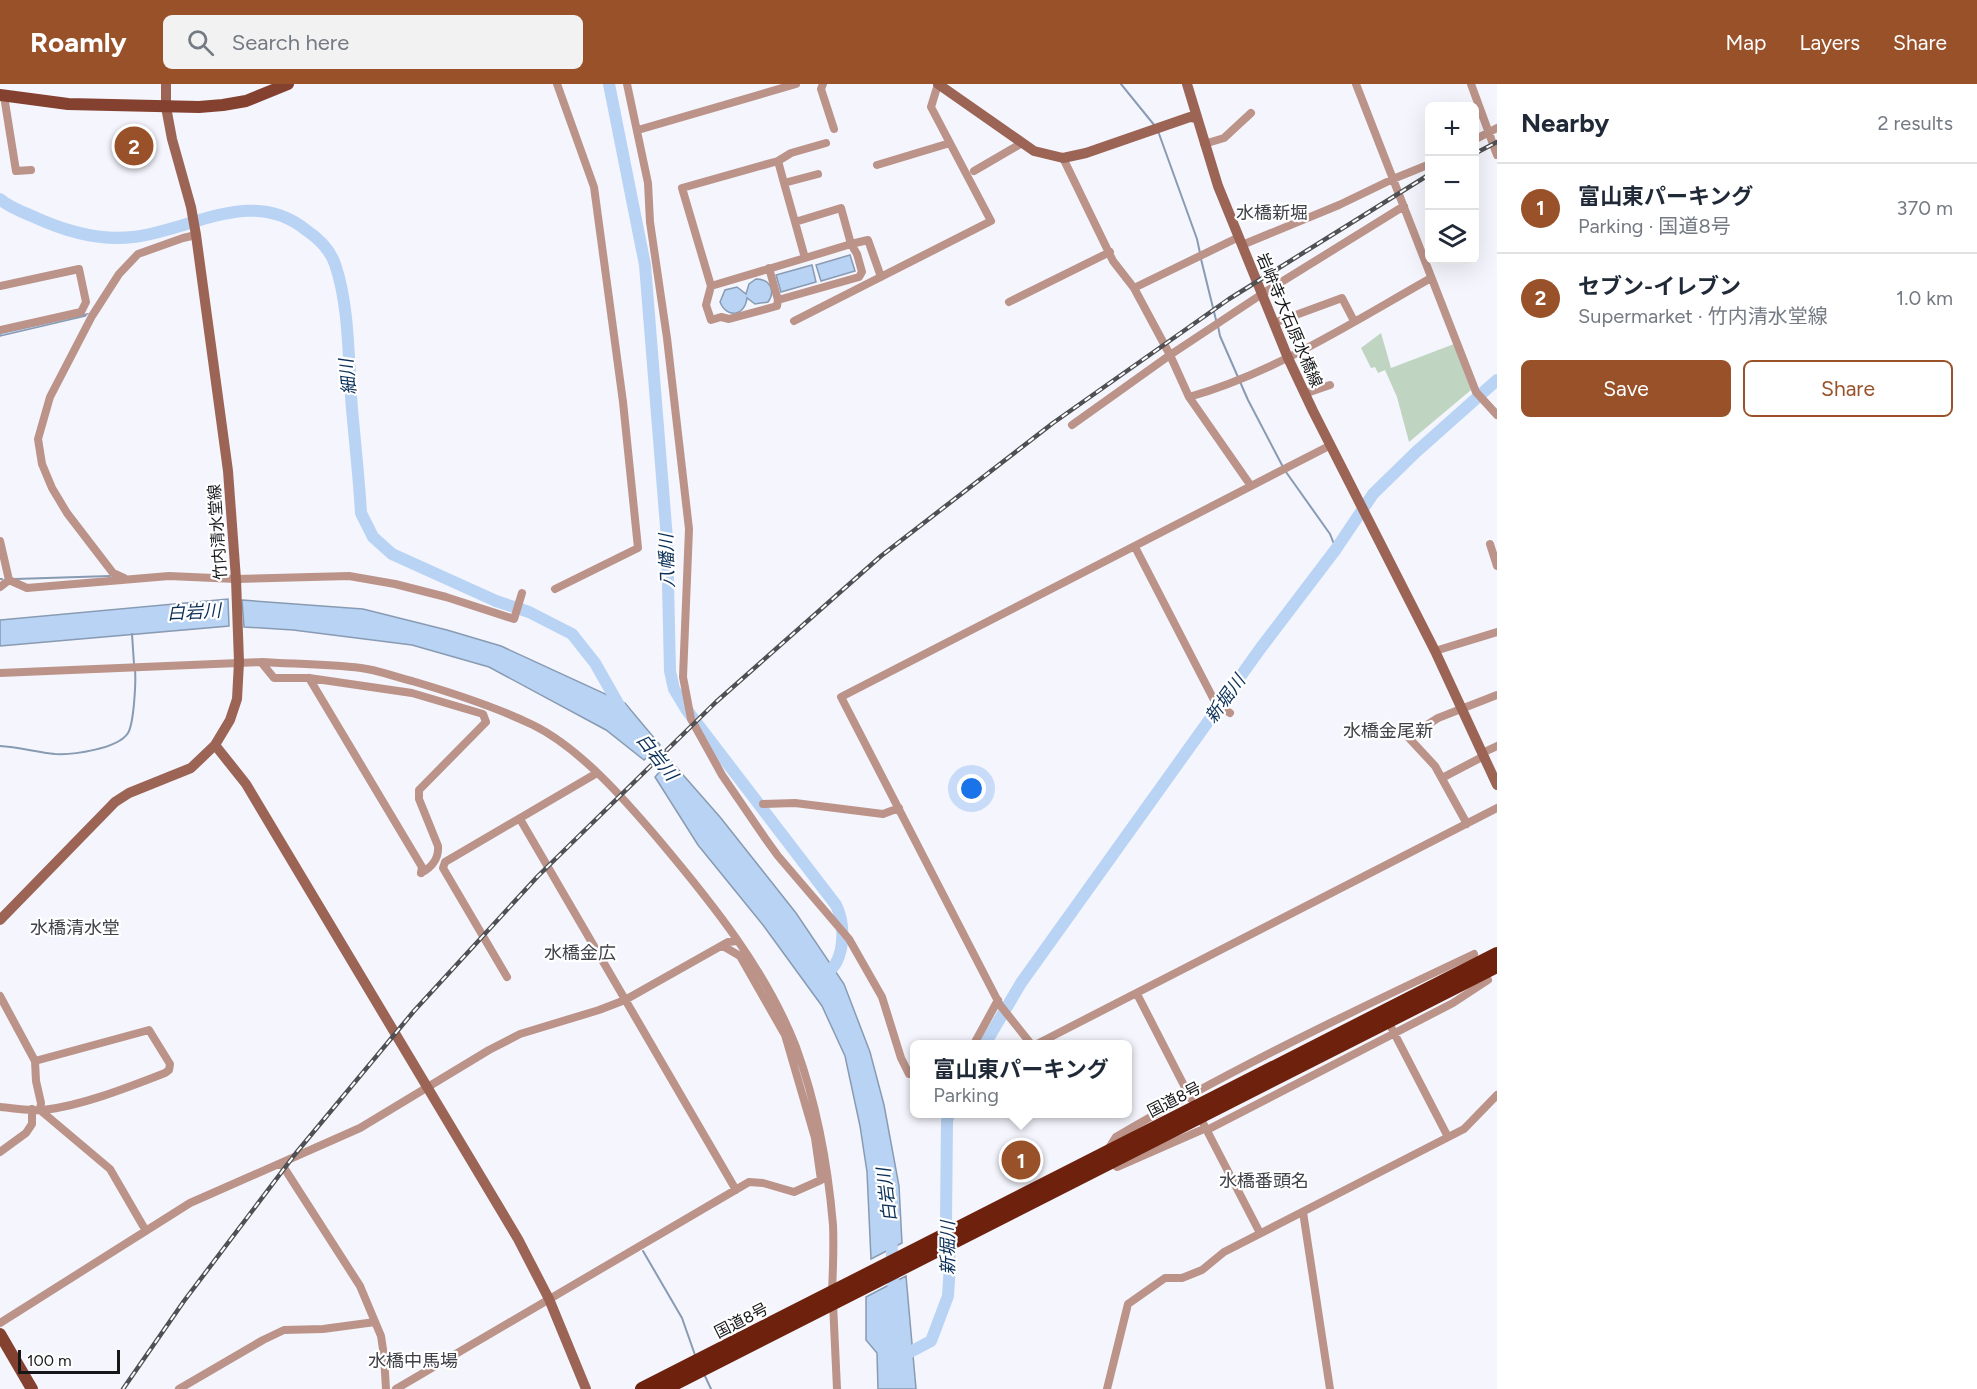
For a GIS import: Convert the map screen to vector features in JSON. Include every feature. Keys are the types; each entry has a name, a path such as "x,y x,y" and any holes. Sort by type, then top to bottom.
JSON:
{"highway":[{"name":"国道8号","path":"642,1389 836,1296 960,1233 1497,954"},
{"name":"国道8号","path":"1109,1157 1497,966"},
{"name":"国道8号","path":"664,1389 836,1296"}],"main road":[{"name":"竹内清水堂線","path":"0,920 115,802 129,793 191,768 215,745 230,720 237,699 239,662 236,579 228,471 196,236 191,207 172,139 166,107 166,84"},
{"path":"3,92 68,104 166,107 223,105 246,101 273,87 288,84"},
{"path":"938,84 1034,151 1063,158 1086,153 1190,117 1197,118"},
{"name":"岩峅寺大石原水橋線","path":"1187,84 1204,144 1240,241 1288,358 1304,394 1435,651 1497,785"},
{"path":"215,745 246,784 518,1239 549,1299 586,1389"},
{"path":"0,1334 32,1389"}],"street":[{"path":"555,589 638,548 618,355 594,187 556,84"},
{"path":"627,84 648,183 650,222 668,338 689,529 682,677 691,719 722,775 771,847 849,939 882,997 901,1058 910,1074"},
{"path":"638,130 796,84"},
{"path":"823,84 821,89 834,129"},
{"path":"794,321 991,221 931,107 938,84"},
{"path":"1356,84 1476,392 1497,415"},
{"path":"1471,84 1497,154"},
{"path":"3,92 16,171 31,170"},
{"path":"1204,144 1224,138 1251,113"},
{"path":"1479,137 1497,128"},
{"path":"769,268 778,300 777,306 729,319 721,317 711,320 706,305 711,286 682,188 778,161 791,153 826,143"},
{"path":"876,165 950,143"},
{"path":"974,171 1022,143"},
{"path":"1063,158 1113,261 1134,288 1170,355 1189,397 1251,486"},
{"path":"778,161 805,258"},
{"path":"1134,288 1240,241 1339,205 1425,166"},
{"path":"784,183 818,174"},
{"path":"1072,425 1170,355 1262,294 1404,206"},
{"path":"778,300 859,277 862,273 841,208 795,222"},
{"path":"126,579 113,573 67,513 47,479 39,454 38,439 50,397 92,316 119,274 138,254 196,236"},
{"path":"711,286 851,243 868,240 881,277"},
{"path":"1009,302 1110,252"},
{"path":"0,286 78,269 86,302 81,312 0,330"},
{"path":"1189,397 1247,378 1288,358 1431,278"},
{"path":"1274,323 1342,298 1354,321"},
{"path":"1304,394 1330,385"},
{"path":"1028,1040 999,1003 841,697 1331,445"},
{"path":"0,541 9,579"},
{"path":"1490,544 1497,566"},
{"path":"1135,547 1215,702 1230,713"},
{"path":"9,579 27,588 169,576 236,579 349,576 395,584 446,597 514,619 522,593"},
{"path":"0,587 9,579"},
{"path":"1435,651 1497,632"},
{"path":"0,673 239,662 363,668 469,698 535,726 557,740 597,773 648,826 691,878 737,941 785,1023 796,1048 818,1127 833,1227 837,1389"},
{"path":"261,662 274,678 309,678 412,693 483,714 486,722 419,790 419,799 439,853 427,870 421,873 422,867 309,678"},
{"path":"1467,824 1436,765 1408,737 1438,718 1497,695"},
{"path":"1442,778 1497,746"},
{"path":"507,977 443,868 445,862 597,773"},
{"path":"763,804 795,803 883,814 899,808"},
{"path":"1045,1040 1497,808"},
{"path":"520,819 736,1190"},
{"path":"0,1323 190,1203 360,1128 489,1050 520,1034 625,1000 728,942 737,941"},
{"path":"396,1389 749,1182 794,1192 821,1180 815,1138 785,1035 740,956 723,946"},
{"path":"1474,954 1190,1097 1116,1137 1109,1157 1117,1167 1205,1127 1393,1030 1454,1002 1488,980"},
{"path":"1137,994 1190,1097"},
{"path":"0,996 35,1061 36,1081 41,1103 26,1133 0,1152"},
{"path":"976,1040 999,1003"},
{"path":"0,1107 36,1109 62,1107 165,1073 169,1070 170,1064 149,1030 35,1061"},
{"path":"1393,1030 1448,1137"},
{"path":"1107,1389 1128,1304 1165,1278 1182,1278 1202,1270 1224,1252 1464,1129 1497,1095"},
{"path":"36,1109 110,1169 146,1231"},
{"path":"1205,1127 1260,1233"},
{"path":"281,1162 360,1286 381,1336 386,1389"},
{"path":"1303,1212 1330,1389"},
{"path":"179,1389 284,1330 323,1329 375,1322"}],"green space":[{"path":"1381,333 1391,368 1454,344 1471,390 1409,442 1397,397 1385,370 1378,373 1375,367 1371,368 1361,348"}],"water":[{"path":"850,255 855,271 821,281 816,265"},
{"path":"812,265 816,282 781,292 776,275"},
{"path":"756,279 765,281 770,286 771,294 768,302 755,304 747,298 743,309 735,313 723,307 720,302 725,290 737,287 746,294 749,284"},
{"path":"87,314 85,316 0,336 0,333"},
{"path":"228,599 229,626 0,646 0,620"},
{"path":"242,600 363,609 501,646 625,703 660,745 644,760 606,730 489,667 412,645 293,630 244,627"},
{"path":"670,760 720,817 796,913 844,984 870,1052 884,1105 899,1186 902,1243 871,1259 867,1172 845,1056 822,1006 763,925 698,845 655,777"},
{"path":"906,1276 916,1389 878,1389 877,1353 866,1340 866,1297"}],"waterway":[{"name":"八幡川","path":"609,84 645,265 667,539 670,671 674,689 686,709 836,905 842,926 841,949 836,963 824,978"},
{"path":"1121,84 1155,126"},
{"path":"1158,131 1200,253"},
{"name":"細川","path":"0,199 15,209 44,221 81,234 107,238 155,233 221,214 243,211 264,212 285,217 315,237 333,259 340,281 348,335 361,513 373,537 392,554 496,601 529,612 572,634 595,663 624,714"},
{"path":"1201,259 1216,320"},
{"path":"1218,326 1220,336 1248,400 1283,467"},
{"name":"新堀川","path":"987,1040 1021,983 1260,649 1336,549 1373,494 1416,452 1497,380"},
{"path":"1286,472 1330,534 1336,549"},
{"path":"15,579 110,576"},
{"path":"132,634 134,664"},
{"path":"0,746 63,754 94,750 123,739 132,721 135,669"},
{"name":"白岩川","path":"644,738 672,779"},
{"name":"新堀川","path":"899,1358 931,1341 948,1296 950,1264 946,1221 948,1118"},
{"name":"白岩川","path":"891,1232 894,1299"},
{"path":"643,1251 682,1318 695,1355"},
{"path":"704,1374 711,1389"}],"railway":[{"path":"1479,151 1497,142"},
{"path":"123,1389 184,1301 296,1153 414,1011 538,876 716,702 881,556 1053,423 1229,299 1425,177"}],"place":[{"name":"セブン-イレブン","path":"134,146"},
{"name":"富山東パーキング","path":"1021,1160"}],"district":[{"name":"水橋新堀","path":"1272,213"},
{"name":"水橋金尾新","path":"1388,731"},
{"name":"水橋清水堂","path":"75,928"},
{"name":"水橋金広","path":"580,953"},
{"name":"水橋番頭名","path":"1264,1181"},
{"name":"水橋中馬場","path":"413,1361"}]}
